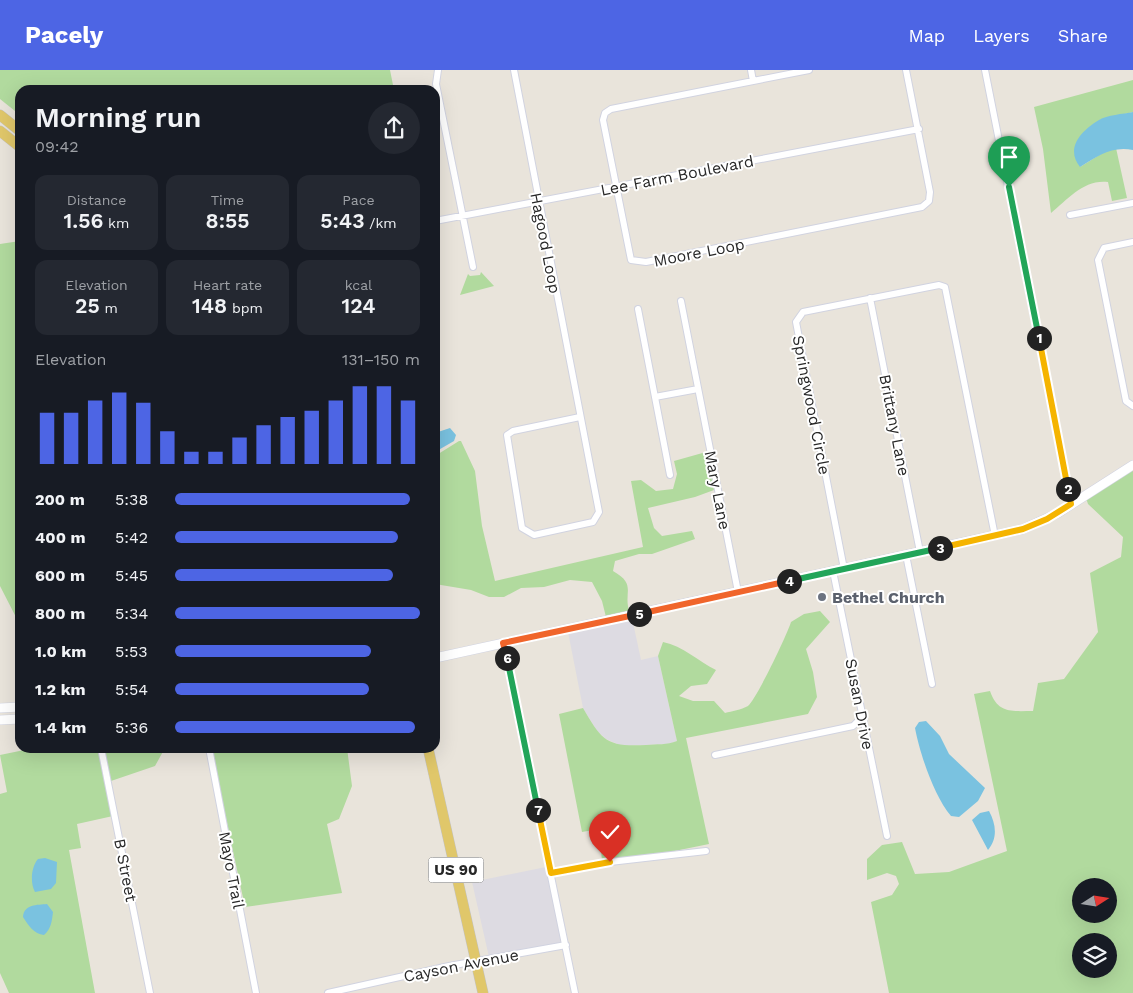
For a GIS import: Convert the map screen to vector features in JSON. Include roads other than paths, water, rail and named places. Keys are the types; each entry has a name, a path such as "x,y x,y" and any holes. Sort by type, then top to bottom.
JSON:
{"main road":[{"path":"0,115 15,127"},
{"path":"0,131 15,143"},
{"name":"US 90","path":"429,753 484,993"}],"street":[{"path":"436,85 438,70"},
{"name":"Hagood Loop","path":"514,70 599,512 598,518 593,522 534,535 526,532 522,528 507,435 513,430 580,417"},
{"path":"750,70 752,81"},
{"name":"Moore Loop","path":"810,70 611,109 605,113 603,120 631,260 646,262 922,207 929,201 930,192 906,70"},
{"path":"985,70 1071,504"},
{"path":"440,104 474,267"},
{"name":"Lee Farm Boulevard","path":"440,221 919,129"},
{"path":"1070,215 1133,203"},
{"path":"1133,242 1104,248 1098,260 1126,401 1133,406"},
{"name":"Springwood Circle","path":"844,569 796,322 803,312 939,285 947,290 995,536"},
{"name":"Brittany Lane","path":"870,298 920,552"},
{"name":"Mary Lane","path":"681,302 738,592"},
{"path":"638,309 670,474"},
{"path":"655,397 698,388"},
{"path":"440,657 995,536 1036,524 1133,465"},
{"path":"906,555 932,684"},
{"name":"Susan Drive","path":"833,571 887,836"},
{"path":"503,643 575,993"},
{"path":"715,755 853,726 862,717"},
{"name":"B Street","path":"102,753 150,993"},
{"name":"Mayo Trail","path":"210,753 256,993"},
{"path":"551,873 633,859 706,851"},
{"name":"Cayson Avenue","path":"328,993 476,962 566,946"}],"water":[{"path":"1133,112 1133,150 1118,149 1111,151 1080,167 1074,153 1077,140 1086,129 1102,118"},
{"path":"450,428 456,435 454,441 440,449 440,431"},
{"path":"926,721 940,736 949,754 985,788 978,801 959,817 951,816 945,808 933,786 924,762 915,728 919,722"},
{"path":"989,811 993,821 995,836 988,850 972,820 980,813"},
{"path":"45,858 57,862 56,883 51,889 35,892 32,880 34,866 38,859"},
{"path":"47,904 53,912 52,922 44,935 34,931 23,917 28,907"}],"place":[{"name":"Bethel Church","path":"822,597"}]}
